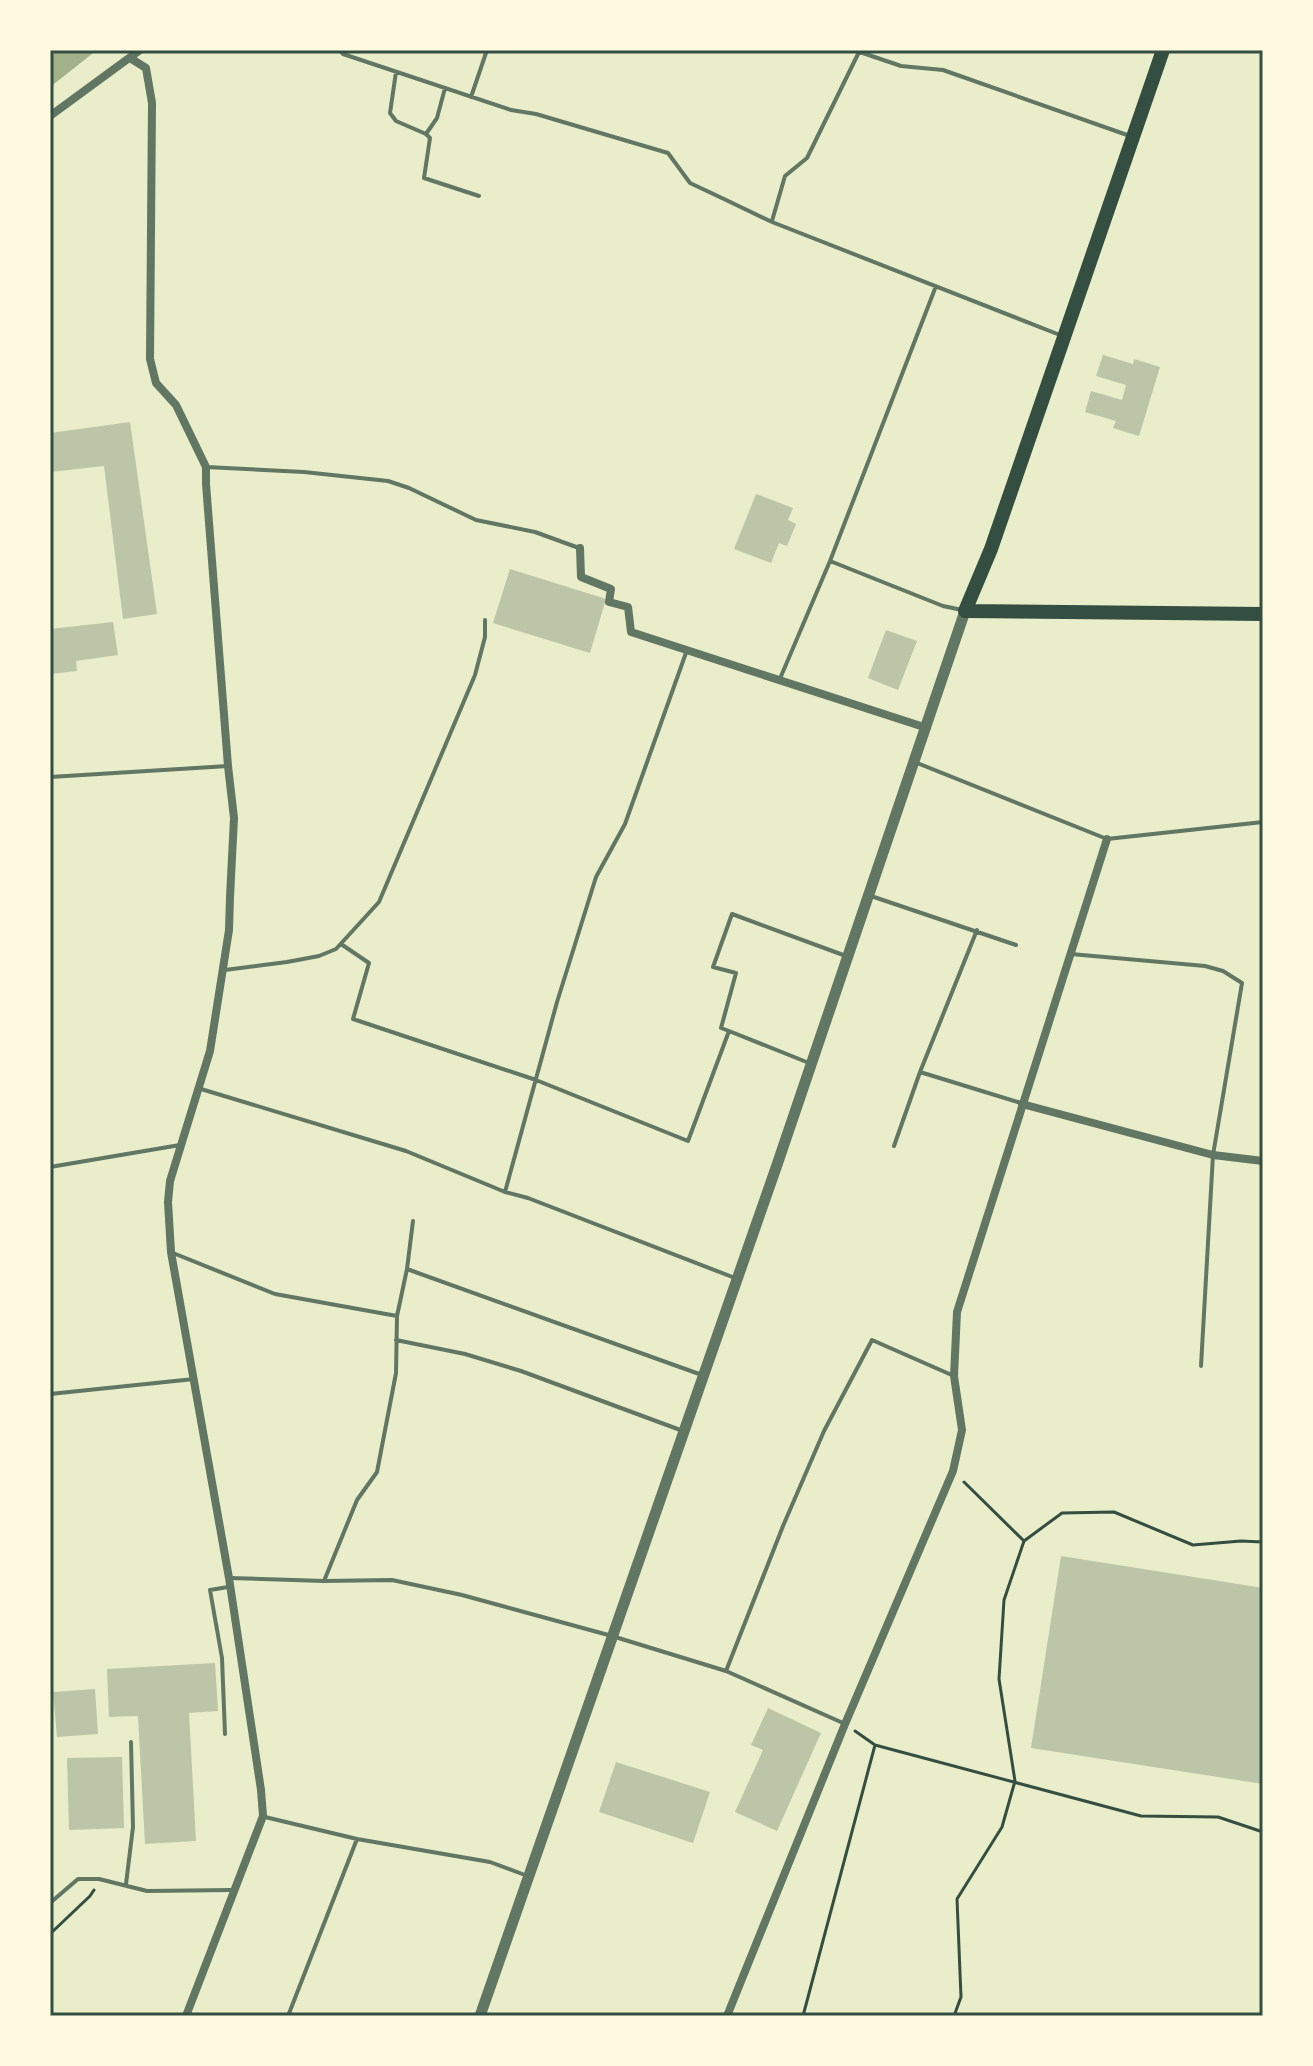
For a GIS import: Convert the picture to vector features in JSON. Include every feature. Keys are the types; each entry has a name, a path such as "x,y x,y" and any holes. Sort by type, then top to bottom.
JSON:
{"main road":[{"path":"1163,50 991,549 965,611 1263,614"}],"street":[{"path":"50,116 140,50"},
{"path":"130,58 146,68 152,103 150,359 156,383 176,405 206,467 234,818 229,930 210,1051 170,1181 171,1252 230,1582 263,1816 186,2016"},
{"path":"580,548 581,577 611,589 609,602 628,607 631,632 927,728"},
{"path":"480,2016 737,1279 965,611"},
{"path":"727,2016 845,1724 953,1471 962,1430 954,1376 957,1312 1107,839"},
{"path":"1022,1104 1213,1155 1263,1161"}],"lane":[{"path":"340,50 343,54 471,97 668,153 690,183 772,222 1063,336"},
{"path":"471,97 487,50"},
{"path":"873,57 875,50"},
{"path":"772,222 785,176 807,158 857,51 901,66 943,70 1135,138"},
{"path":"396,72 390,113 396,121 430,138 424,178 479,196"},
{"path":"426,134 437,118 445,88"},
{"path":"779,681 830,561 936,286"},
{"path":"206,467 304,472 388,481 476,520 535,532 580,548"},
{"path":"830,561 943,606 965,611"},
{"path":"222,970 319,956 341,944 379,902 475,675 485,637 485,620"},
{"path":"505,1192 557,1002 596,877 625,824 687,650"},
{"path":"915,763 1107,839 1263,822"},
{"path":"50,777 228,766"},
{"path":"868,896 1016,945"},
{"path":"811,1064 721,1028 736,973 713,967 732,914 848,957"},
{"path":"894,1146 977,930"},
{"path":"341,944 369,963 353,1019 536,1080 688,1141 729,1031"},
{"path":"1071,954 1205,966 1223,971 1242,983 1213,1155 1201,1366"},
{"path":"920,1072 1022,1104"},
{"path":"197,1088 406,1151 505,1192 528,1198 737,1279"},
{"path":"50,1167 180,1145"},
{"path":"324,1581 357,1500 377,1472 396,1373 397,1316 413,1221"},
{"path":"171,1252 275,1294 397,1316"},
{"path":"407,1269 703,1375"},
{"path":"396,1340 465,1354 521,1371 683,1431"},
{"path":"726,1671 824,1431 872,1340 954,1376"},
{"path":"50,1394 194,1379"},
{"path":"225,1734 222,1658 210,1590 230,1582 392,1580 462,1595 726,1671 845,1724"},
{"path":"126,1884 133,1827 131,1742"},
{"path":"263,1816 357,1839 490,1862 529,1876"},
{"path":"288,2016 357,1839"},
{"path":"50,1903 78,1879 99,1879 147,1891 235,1890"}],"path":[{"path":"953,1471 1024,1541"},
{"path":"954,2016 961,1997 957,1899 1002,1827 1015,1781 999,1679 1004,1600 1024,1541 1062,1513 1114,1512 1193,1545 1263,1542"},
{"path":"845,1724 875,1745 1141,1816 1218,1817 1263,1832"},
{"path":"803,2016 875,1745"},
{"path":"50,1934 90,1896 99,1879"}],"shaded area":[{"path":"50,50 97,50 50,87"}],"building":[{"path":"1103,355 1133,364 1134,359 1160,367 1139,436 1113,428 1116,421 1085,412 1091,391 1122,400 1126,385 1096,376"},
{"path":"130,422 157,614 123,619 104,466 50,472 50,433"},
{"path":"756,494 793,508 788,520 796,524 787,546 779,543 771,563 734,549"},
{"path":"510,569 606,599 590,653 493,623"},
{"path":"113,622 118,655 76,661 77,671 50,674 50,629"},
{"path":"886,630 917,641 898,690 868,678"},
{"path":"1061,1556 1263,1588 1263,1784 1031,1748"},
{"path":"215,1663 218,1711 189,1713 196,1841 145,1844 138,1716 109,1717 107,1669"},
{"path":"95,1689 98,1734 57,1737 53,1692"},
{"path":"768,1708 821,1733 777,1831 735,1812 763,1750 751,1745"},
{"path":"122,1757 124,1828 69,1830 67,1758"},
{"path":"616,1762 710,1792 693,1843 599,1812"}]}
